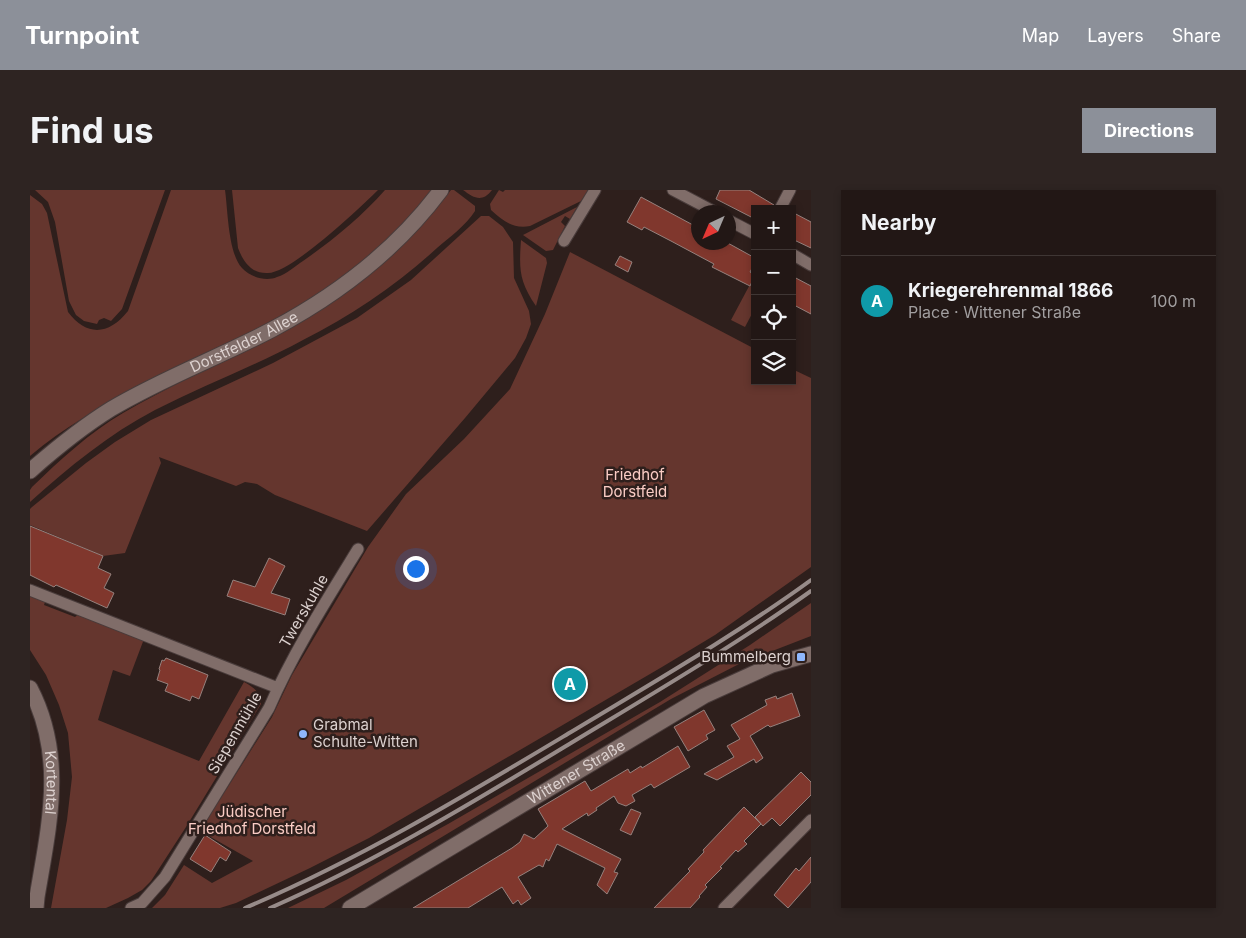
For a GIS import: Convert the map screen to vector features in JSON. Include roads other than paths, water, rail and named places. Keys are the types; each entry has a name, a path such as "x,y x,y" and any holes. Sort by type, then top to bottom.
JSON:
{"main road":[{"name":"Dorstfelder Allee","path":"30,471 59,446 111,409 272,330 329,296 391,246 441,190"},
{"name":"Wittener Straße","path":"350,908 704,696 772,665 811,654"},
{"name":"Kortental","path":"30,688 49,741 53,772 50,822 36,897 36,908"},
{"name":"Kortental","path":"30,712 41,748 44,774 41,819 30,882"}],"street":[{"path":"564,241 595,190"},
{"path":"673,190 701,205"},
{"path":"782,205 790,190"},
{"path":"736,224 751,232"},
{"path":"796,256 811,265"},
{"name":"Twerskuhle","path":"278,688 325,602 358,549"},
{"name":"Siepenmühle","path":"30,590 278,688 269,708 165,877 142,903 131,908"},
{"path":"724,908 811,820"}],"railway":[{"path":"245,908 329,869 451,803 692,659 811,580"},
{"path":"270,908 348,871 460,809 692,669 811,591"}],"place":[{"name":"Bummelberg","path":"801,657"},
{"name":"Kriegerehrenmal 1866","path":"570,684"},
{"name":"Grabmal Schulte-Witten","path":"303,734"}],"park label":[{"name":"Friedhof Dorstfeld","path":"635,484"},
{"name":"Jüdischer Friedhof Dorstfeld","path":"252,820"}]}
